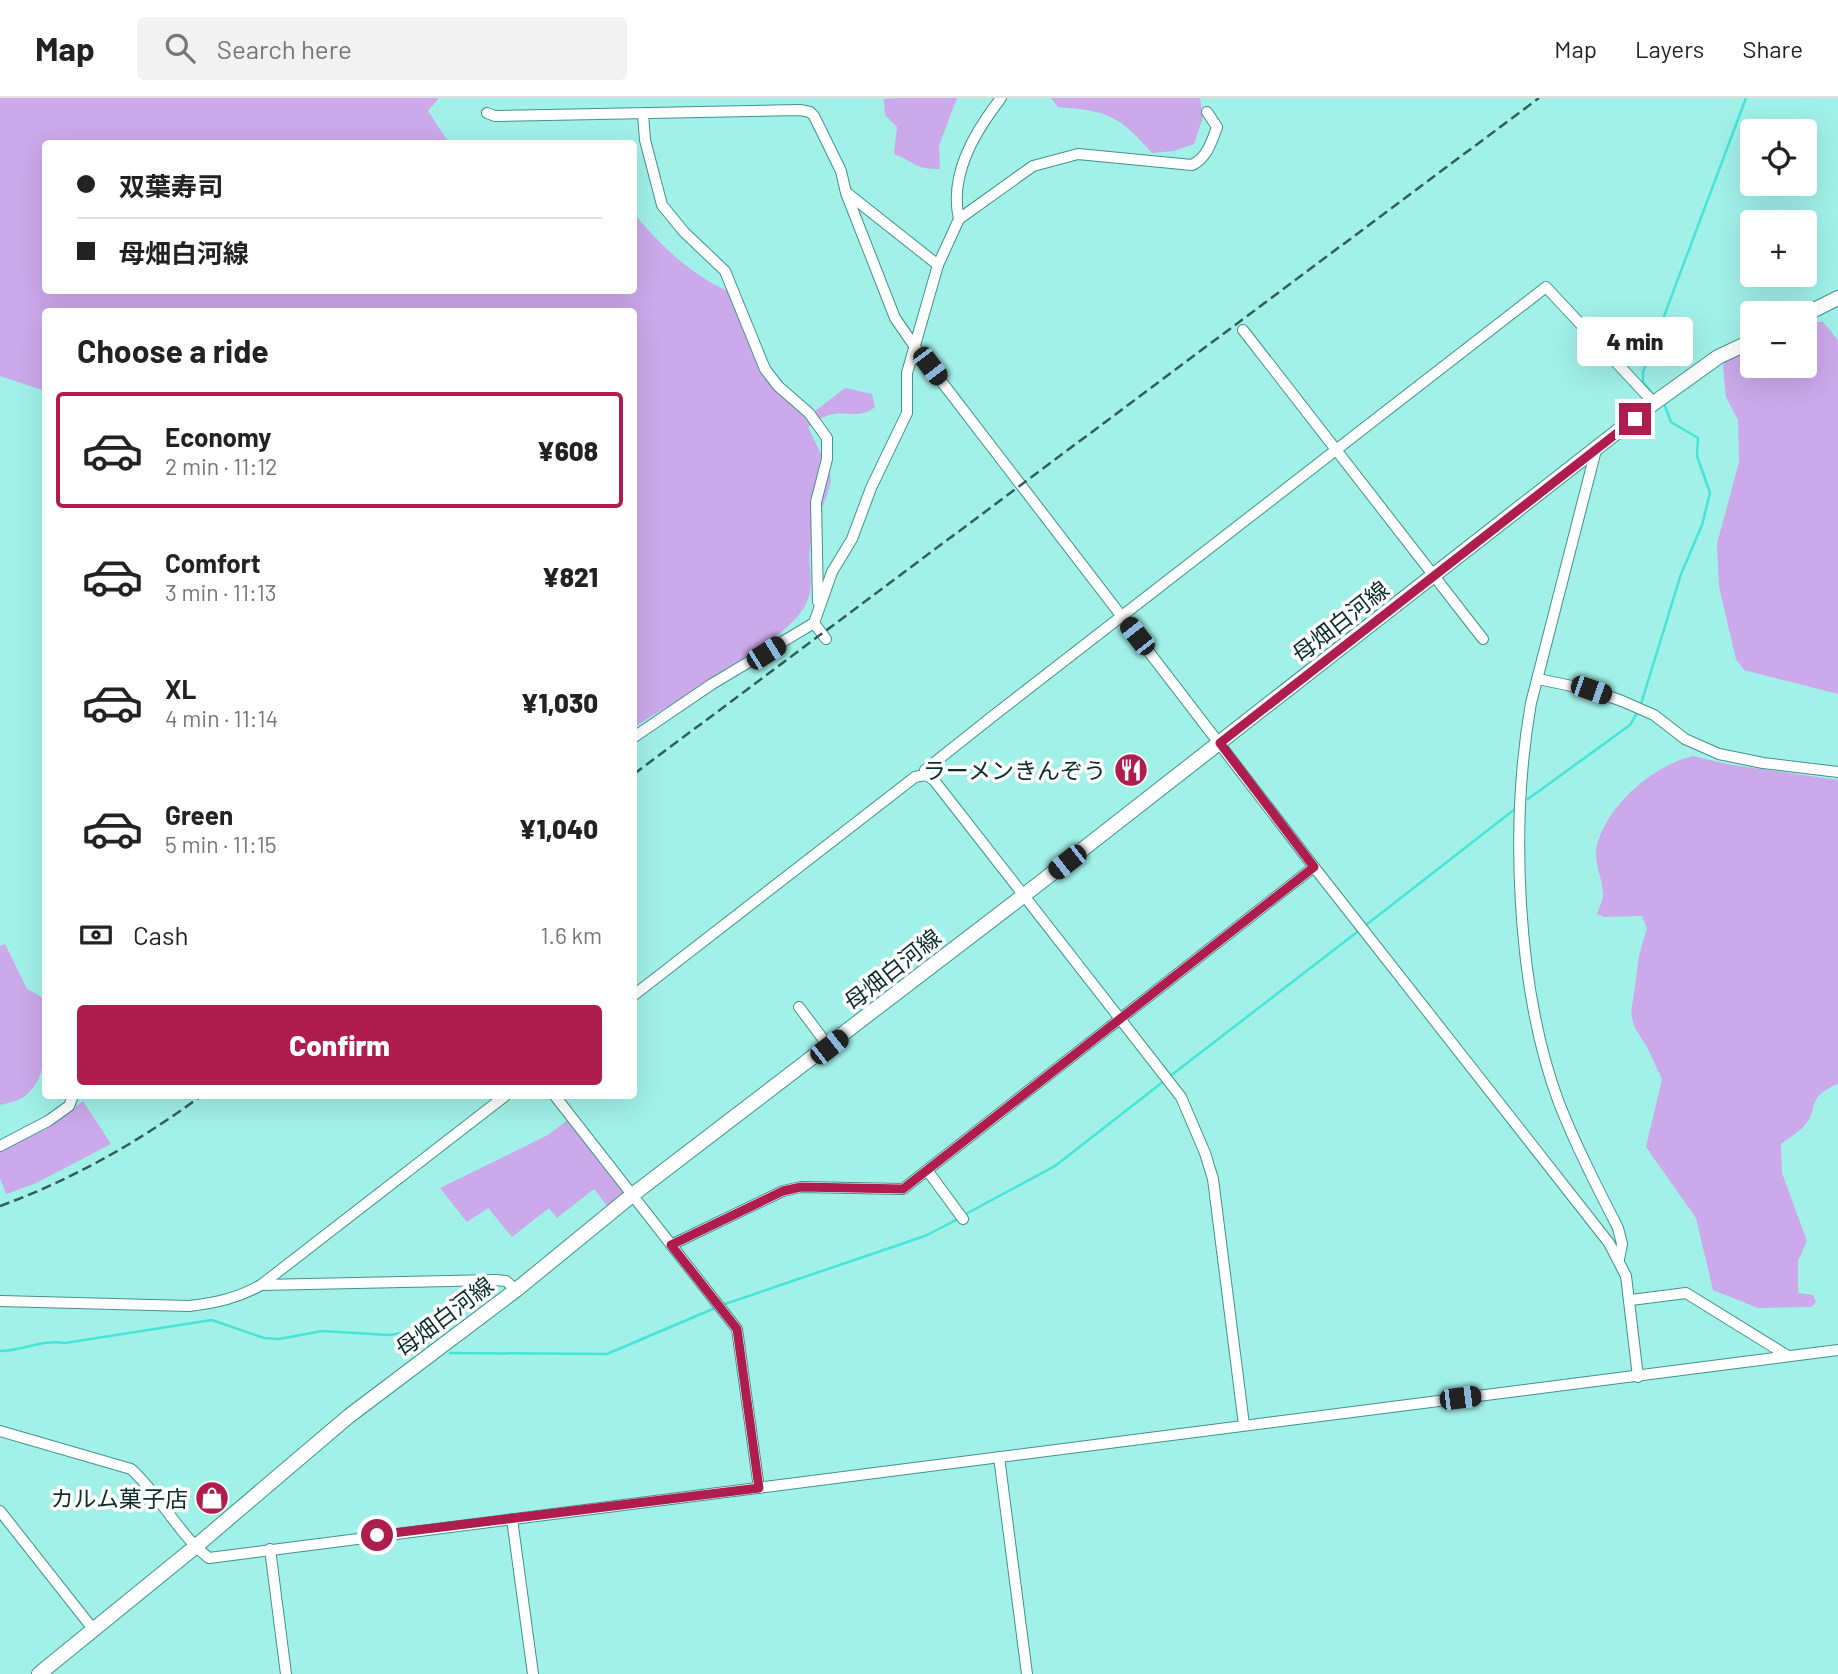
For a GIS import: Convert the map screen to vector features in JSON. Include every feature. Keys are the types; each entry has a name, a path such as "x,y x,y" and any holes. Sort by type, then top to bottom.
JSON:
{"main road":[{"path":"1817,309 1838,299"},
{"name":"母畑白河線","path":"39,1674 195,1547 349,1416 516,1290 631,1196 829,1047 1654,403 1718,357 1740,347"}],"street":[{"path":"959,219 955,188 974,137 1001,98"},
{"path":"486,113 495,116 810,112 841,171 846,192 895,318 915,347 1619,1259 1631,1300 1638,1377"},
{"path":"637,735 712,684 814,623 818,608 907,413 907,373 938,265 959,219 1033,166 1078,154 1192,165 1206,152 1217,127 1207,112"},
{"path":"643,114 645,140 662,205 684,232 725,271 765,369 778,386 809,413 827,438 827,459 816,502 818,608"},
{"path":"846,192 938,265"},
{"path":"925,775 925,769 1546,287 1654,403"},
{"path":"1243,330 1483,639"},
{"path":"1596,450 1538,679 1525,747 1520,857 1525,954 1531,992 1559,1100 1618,1228 1622,1244 1619,1259"},
{"path":"814,623 825,639"},
{"path":"1538,679 1591,690 1622,701 1654,715 1685,739 1719,754 1763,763 1838,772"},
{"path":"637,993 915,777 925,775 933,779 1181,1097 1213,1178 1244,1425"},
{"path":"671,1245 783,1191 801,1187 898,1191 1314,867"},
{"path":"799,1007 829,1047"},
{"path":"0,1146 48,1121 69,1105 72,1099"},
{"path":"0,1301 189,1306 214,1303 242,1295 261,1285 501,1099"},
{"path":"557,1099 737,1329 759,1488"},
{"path":"926,1170 963,1219"},
{"path":"261,1285 496,1280 506,1281 516,1290"},
{"path":"1631,1300 1686,1293 1788,1356"},
{"path":"0,1443 5,1433 131,1469 146,1482 195,1547 209,1558 1838,1350"},
{"path":"999,1457 1027,1674"},
{"path":"0,1511 93,1629"},
{"path":"512,1519 533,1674"},
{"path":"270,1549 286,1674"}],"shaded area":[{"path":"0,98 439,98 428,111 447,140 42,140 42,294 637,294 637,217 682,263 710,282 742,297 764,355 784,397 806,418 845,388 872,394 875,407 864,413 829,415 808,427 830,473 831,481 809,554 809,597 795,619 754,653 637,725 637,308 42,308 42,390 0,376"},
{"path":"957,98 939,146 940,169 920,167 894,154 897,127 885,115 884,99"},
{"path":"1051,98 1200,98 1203,117 1194,144 1174,151 1152,153 1130,130 1111,117 1058,107"},
{"path":"1817,322 1823,322 1838,340 1838,694 1744,670 1736,659 1719,587 1717,544 1739,462 1738,420 1726,397 1723,366 1730,354 1740,349 1740,378 1817,378"},
{"path":"1693,756 1727,764 1838,780 1838,1084 1821,1094 1814,1104 1809,1120 1781,1144 1782,1173 1807,1241 1798,1261 1798,1293 1813,1295 1816,1302 1811,1307 1758,1308 1713,1290 1696,1218 1646,1147 1662,1079 1635,1028 1631,1014 1639,956 1647,928 1642,916 1604,917 1597,914 1603,893 1596,851 1611,815 1634,789 1663,768"},
{"path":"5,944 27,989 42,997 42,1069 32,1090 20,1099 0,1105 0,946"},
{"path":"83,1101 111,1144 34,1184 6,1194 0,1178 0,1150 45,1130"},
{"path":"570,1118 626,1193 608,1207 594,1189 557,1218 549,1208 512,1237 488,1208 467,1222 440,1188 548,1135"}],"waterway":[{"path":"1653,394 1643,382 1643,372 1746,98"},
{"path":"1641,704 1681,574 1702,525 1710,493 1697,456 1698,438 1671,422 1665,406"},
{"path":"1528,799 1630,725 1637,713"},
{"path":"1366,925 1515,809"},
{"path":"1169,1077 1361,929"},
{"path":"964,1215 1055,1166 1164,1081"},
{"path":"722,1305 925,1236 958,1219"},
{"path":"450,1353 607,1354 715,1308"},
{"path":"0,1351 212,1320 264,1338 279,1339 322,1331 389,1335 402,1333 413,1335 430,1348"}],"railway":[{"path":"637,772 1539,98"},
{"path":"0,1206 27,1196 105,1158 154,1129 197,1099"}],"place":[{"name":"ラーメンきんぞう","path":"1131,770"},
{"name":"カルム菓子店","path":"212,1498"}],"route":[{"path":"377,1535 759,1488 737,1329 671,1245 783,1191 801,1187 903,1189 1314,867 1220,743 1635,419"}]}
